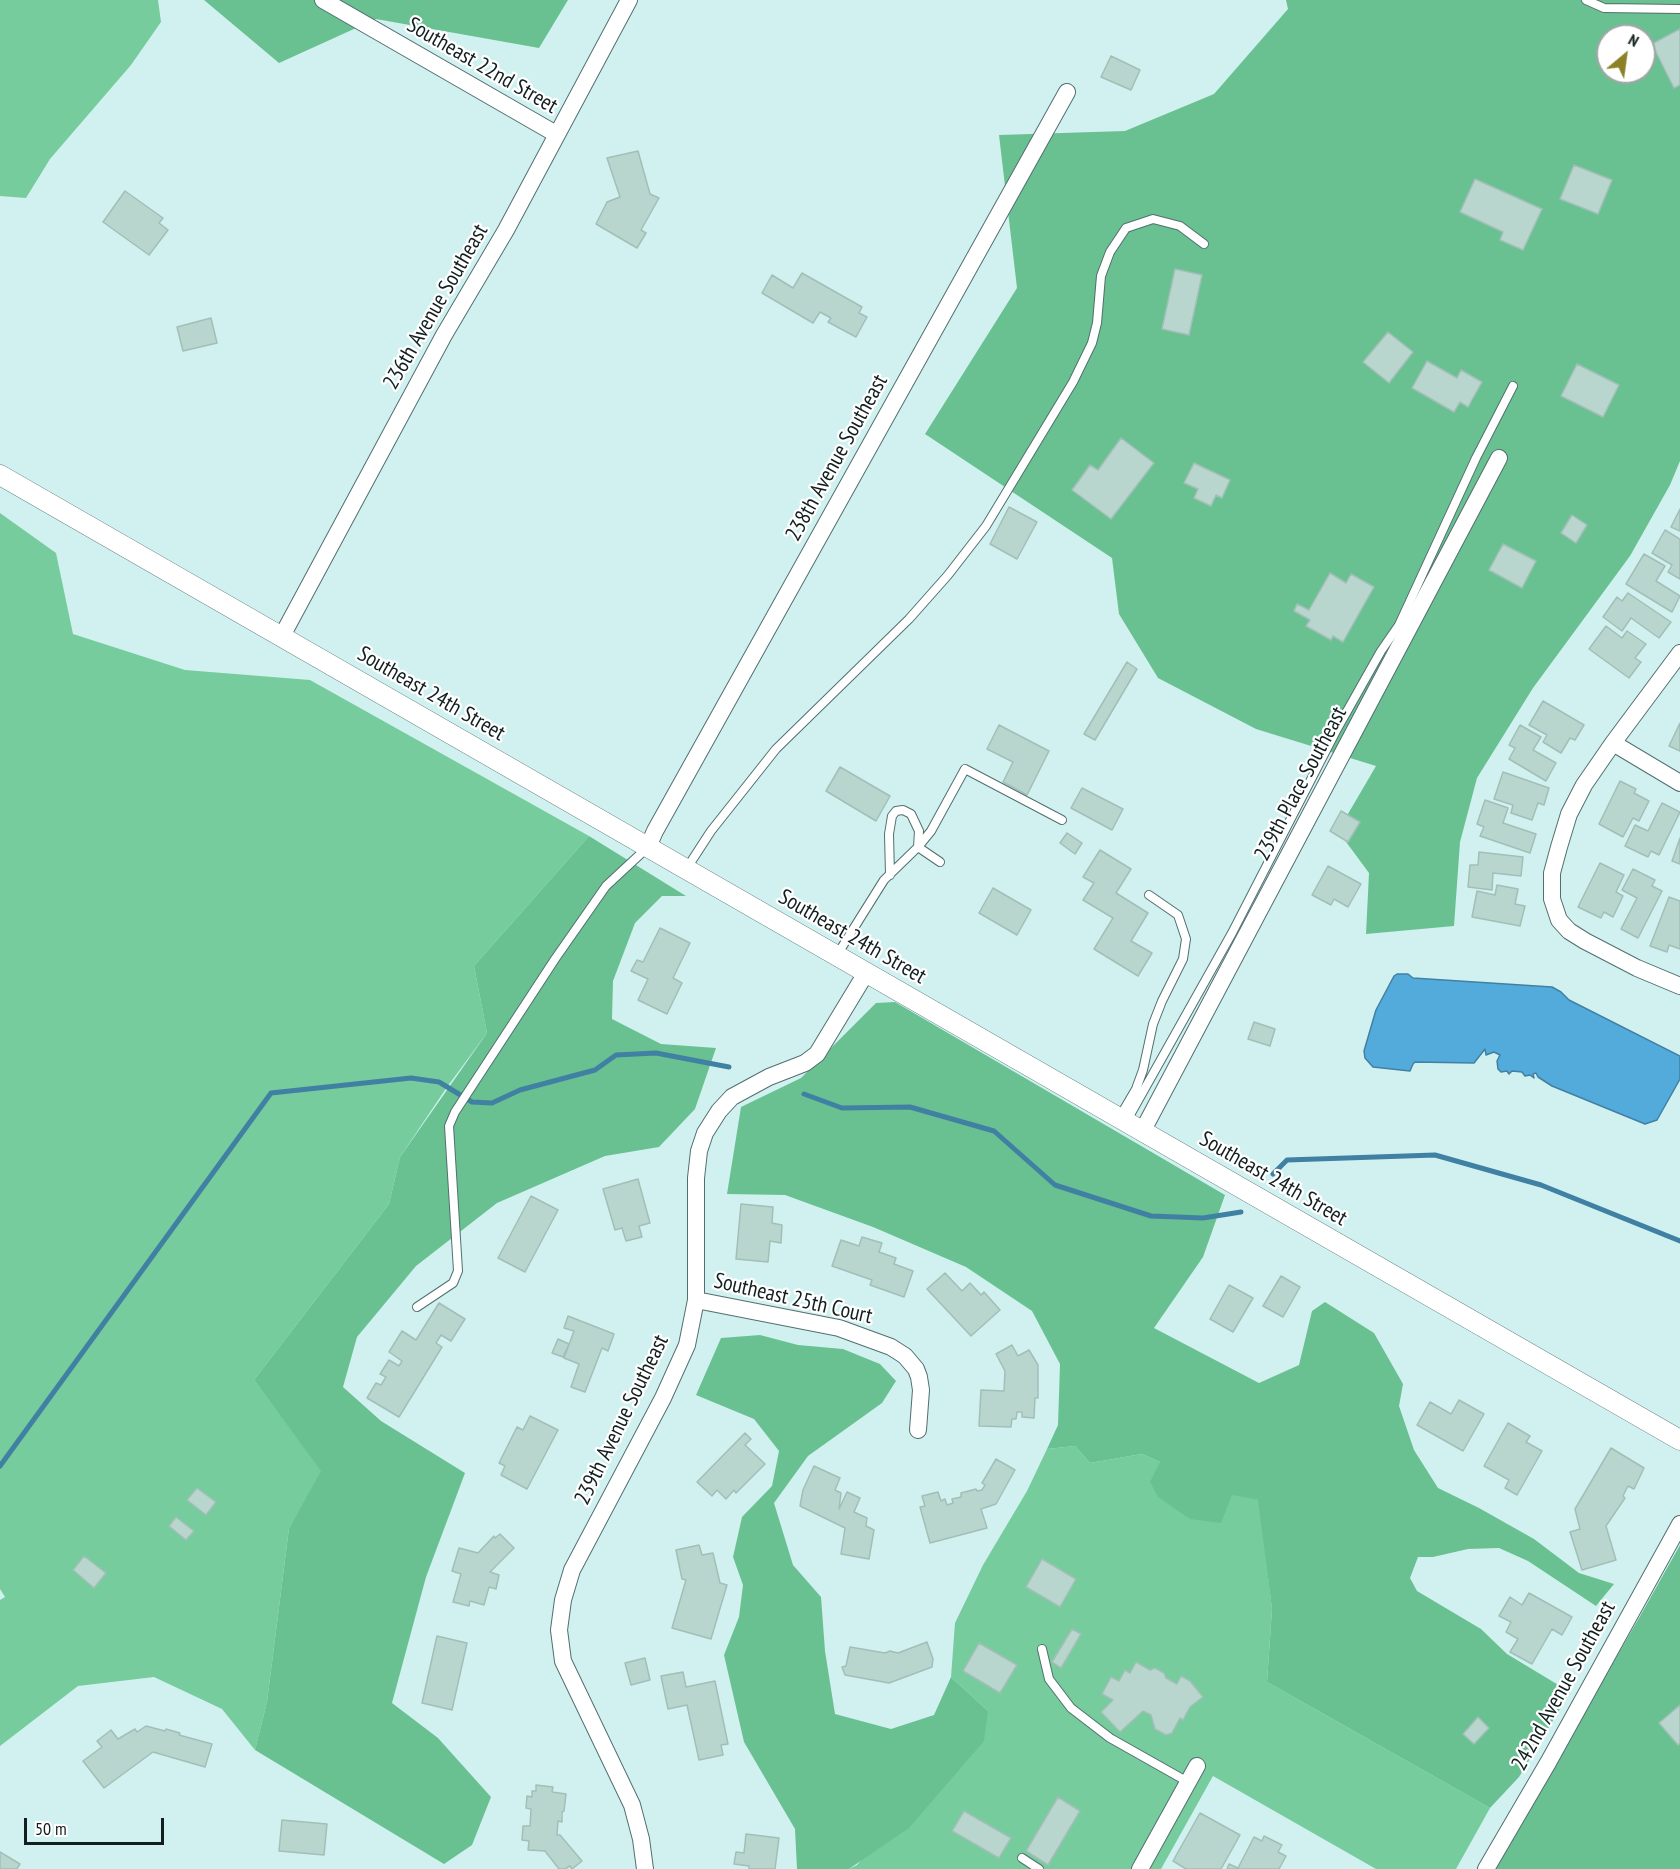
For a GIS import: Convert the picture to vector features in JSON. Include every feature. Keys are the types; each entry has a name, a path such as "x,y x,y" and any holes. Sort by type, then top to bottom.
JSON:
{"street":[{"name":"Southeast 22nd Street","path":"323,0 556,134"},
{"name":"236th Avenue Southeast","path":"282,636 444,335 506,230 629,0"},
{"name":"238th Avenue Southeast","path":"648,847 1066,92"},
{"name":"239th Place Southeast","path":"1129,1124 1499,458"},
{"name":"Southeast 24th Street","path":"0,475 1680,1440"},
{"path":"1680,653 1584,785 1569,814 1552,873 1552,899 1559,920 1569,931 1585,942 1637,968 1680,986"},
{"path":"1613,743 1680,783"},
{"name":"239th Avenue Southeast","path":"645,1869 641,1839 632,1805 564,1661 558,1630 563,1600 572,1570 680,1365 687,1345 696,1300 696,1178 699,1151 705,1132 732,1097 769,1077 805,1063 817,1054 866,973"},
{"name":"Southeast 25th Court","path":"696,1300 839,1328 891,1347 905,1356 916,1369 919,1377 921,1390 918,1430"},
{"name":"242nd Avenue Southeast","path":"1486,1869 1549,1761 1680,1524"},
{"path":"1140,1869 1197,1766"}],"lane":[{"path":"1586,0 1604,8 1680,9"},
{"path":"687,868 711,831 776,749 909,619 948,575 986,526 1067,391 1092,343 1097,323 1101,276 1110,252 1126,228 1154,219 1180,226 1204,244"},
{"path":"1129,1124 1232,933 1337,729 1381,651 1399,625 1476,458 1513,386"},
{"path":"837,955 884,880 918,848 931,831 965,769 1062,820"},
{"path":"890,875 888,846 890,825 892,816 897,811 903,810 911,814 915,820 919,831 918,848"},
{"path":"417,1307 453,1283 458,1271 449,1126 460,1105 555,959 606,886 648,847"},
{"path":"918,848 940,862"},
{"path":"1129,1124 1153,1024 1183,959 1186,939 1178,915 1149,895"},
{"path":"1042,1649 1049,1679 1071,1708 1110,1738 1188,1782"},
{"path":"1022,1858 1039,1869"}],"green space":[{"path":"0,0 158,0 161,22 131,65 50,159 26,198 0,196"},
{"path":"204,0 568,0 539,48 376,19 279,63"},
{"path":"1286,0 1680,0 1680,461 1670,485 1630,556 1533,688 1477,778 1460,842 1454,926 1366,934 1369,873 1338,831 1376,766 1256,729 1158,678 1119,614 1112,558 925,434 1017,288 999,135 1125,131 1214,94 1288,9"},
{"path":"0,513 56,553 73,634 185,670 310,680 589,836 474,966 487,1033 400,1157 389,1204 254,1380 322,1471 289,1528 267,1702 255,1750 222,1709 154,1677 78,1686 0,1746 0,1600 5,1597 0,1589"},
{"path":"589,836 686,896 662,896 635,923 613,981 612,1019 661,1044 716,1048 695,1109 659,1147 605,1156 497,1203 416,1266 357,1337 343,1387 381,1421 465,1473 426,1577 392,1703 438,1738 491,1797 472,1845 444,1864 255,1750 267,1702 289,1528 321,1471 254,1380 389,1204 400,1157 487,1033 474,966"},
{"path":"895,1002 1225,1195 1203,1257 1154,1328 1259,1383 1299,1365 1312,1311 1325,1302 1374,1333 1403,1384 1399,1406 1414,1450 1438,1488 1534,1539 1579,1573 1614,1584 1596,1606 1528,1561 1499,1548 1468,1549 1433,1557 1418,1557 1410,1578 1417,1591 1481,1629 1507,1654 1570,1692 1519,1777 1490,1808 1267,1682 1272,1609 1258,1500 1232,1495 1221,1523 1190,1519 1158,1497 1150,1482 1160,1462 1142,1454 1090,1463 1075,1446 1047,1449 1058,1425 1060,1364 1032,1311 966,1267 873,1227 785,1195 727,1194 741,1107 801,1078 876,1003"},
{"path":"760,1335 798,1345 843,1349 880,1364 896,1381 882,1403 808,1456 774,1503 793,1565 821,1597 825,1651 835,1714 891,1729 934,1715 951,1677 988,1711 984,1741 909,1828 849,1869 797,1869 795,1829 744,1742 724,1655 739,1617 743,1585 733,1557 742,1517 772,1486 779,1451 754,1419 696,1395 721,1338"},
{"path":"1075,1446 1090,1463 1142,1454 1232,1494 1259,1500 1272,1609 1267,1682 1490,1808 1456,1869 1376,1869 1213,1776 1161,1869 849,1869 857,1865 988,1711 951,1677 955,1623 983,1565 1027,1491 1047,1449"},
{"path":"1680,1545 1680,1869 1493,1869 1639,1618"}],"water":[{"path":"1397,974 1408,974 1413,978 1552,987 1569,1000 1680,1056 1680,1079 1657,1120 1645,1124 1552,1086 1538,1077 1536,1073 1533,1074 1534,1078 1530,1075 1525,1076 1522,1072 1512,1071 1509,1074 1507,1071 1501,1072 1497,1061 1500,1055 1494,1052 1486,1055 1485,1049 1474,1063 1415,1062 1410,1071 1373,1067 1365,1058 1364,1051 1376,1010"}],"building":[{"path":"1680,29 1680,85 1674,88 1656,52 1656,42"},
{"path":"1111,56 1140,70 1131,90 1101,77"},
{"path":"638,151 650,194 659,198 641,230 646,233 637,248 596,224 607,202 620,197 607,158"},
{"path":"1574,165 1612,180 1598,214 1560,199"},
{"path":"1475,179 1542,209 1523,250 1500,240 1503,232 1460,212"},
{"path":"125,191 163,218 159,223 168,230 149,255 103,222"},
{"path":"1175,269 1202,275 1189,335 1162,329"},
{"path":"802,273 862,307 859,313 867,317 856,337 828,322 831,318 820,312 813,323 762,293 772,275 793,288"},
{"path":"211,318 217,343 183,351 177,327"},
{"path":"1388,332 1413,352 1389,383 1363,362"},
{"path":"1427,361 1457,378 1461,370 1482,382 1468,407 1460,402 1454,412 1412,388"},
{"path":"1577,364 1619,385 1603,417 1561,396"},
{"path":"1121,438 1154,463 1111,519 1072,490 1090,465 1098,470"},
{"path":"1194,463 1230,480 1222,498 1216,495 1211,506 1194,498 1198,489 1184,483"},
{"path":"1009,507 1037,522 1017,559 990,544"},
{"path":"1680,509 1680,531 1671,527"},
{"path":"1572,515 1587,525 1576,543 1561,533"},
{"path":"1665,530 1680,539 1680,579 1668,572 1672,565 1652,553"},
{"path":"1503,544 1536,561 1522,588 1489,570"},
{"path":"1644,554 1665,566 1656,581 1680,596 1672,612 1626,584"},
{"path":"1330,573 1346,583 1351,574 1374,587 1343,642 1333,636 1331,640 1306,626 1310,620 1294,611 1297,604 1309,610"},
{"path":"1628,593 1671,622 1659,638 1631,618 1622,631 1603,617 1617,597 1622,601"},
{"path":"1606,626 1622,638 1627,631 1646,644 1635,658 1641,662 1629,678 1589,649"},
{"path":"1127,662 1137,669 1095,740 1084,734"},
{"path":"1543,701 1584,725 1575,740 1570,738 1561,753 1543,742 1547,735 1529,725"},
{"path":"1680,723 1680,751 1669,746"},
{"path":"999,725 1049,751 1027,795 1003,782 1013,762 987,749"},
{"path":"1520,725 1541,737 1533,750 1556,763 1546,781 1509,759 1515,748 1509,745"},
{"path":"840,767 890,796 876,821 826,791"},
{"path":"1503,772 1549,788 1544,805 1538,803 1532,820 1511,813 1513,805 1494,799"},
{"path":"1620,781 1636,789 1634,793 1649,801 1639,821 1633,818 1623,837 1599,824"},
{"path":"1082,788 1123,809 1112,830 1071,808"},
{"path":"1485,800 1508,808 1503,823 1536,834 1530,853 1480,836 1484,827 1477,824"},
{"path":"1662,803 1680,812 1659,855 1651,851 1648,857 1625,846 1635,825 1648,831"},
{"path":"1341,811 1360,822 1348,842 1330,831"},
{"path":"1067,833 1082,843 1075,854 1060,843"},
{"path":"1680,838 1680,864 1672,861"},
{"path":"1100,850 1131,869 1116,893 1148,913 1131,941 1152,953 1138,976 1094,949 1113,918 1083,900 1094,883 1083,877"},
{"path":"1479,852 1523,857 1521,876 1493,873 1492,890 1468,887 1470,865 1478,865"},
{"path":"1600,863 1624,875 1616,892 1623,896 1613,917 1604,912 1601,918 1578,907"},
{"path":"1328,866 1361,884 1348,907 1334,899 1331,905 1312,895"},
{"path":"1633,869 1655,880 1652,886 1662,891 1638,938 1621,929 1637,898 1622,890"},
{"path":"1497,885 1518,889 1515,904 1525,906 1520,926 1472,917 1477,891 1495,895"},
{"path":"993,888 1031,910 1017,935 979,913"},
{"path":"1669,897 1680,901 1680,949 1669,945 1667,952 1650,946"},
{"path":"660,928 690,943 673,978 682,983 667,1014 638,1000 648,979 631,971 637,960 643,962"},
{"path":"1254,1022 1275,1029 1270,1046 1248,1039"},
{"path":"638,1179 650,1223 639,1226 642,1237 626,1241 622,1228 615,1230 603,1189"},
{"path":"531,1196 558,1210 525,1272 498,1258"},
{"path":"741,1204 773,1207 772,1223 782,1225 781,1243 770,1241 768,1262 736,1259"},
{"path":"862,1237 882,1243 879,1252 896,1258 894,1264 913,1271 904,1297 870,1285 872,1280 832,1266 841,1240 859,1246"},
{"path":"945,1273 962,1291 970,1283 981,1295 984,1292 1000,1310 971,1336 927,1289"},
{"path":"1281,1276 1300,1287 1283,1317 1263,1306"},
{"path":"1229,1285 1253,1298 1233,1332 1210,1319"},
{"path":"439,1303 465,1319 451,1341 441,1335 436,1343 442,1347 399,1417 367,1398 376,1383 381,1385 386,1377 380,1374 389,1360 399,1366 402,1361 389,1352 402,1331 416,1340"},
{"path":"568,1316 614,1334 608,1351 602,1348 585,1392 571,1387 579,1364 564,1358 574,1331 564,1328"},
{"path":"558,1339 569,1344 563,1357 552,1353"},
{"path":"1012,1345 1018,1356 1029,1350 1038,1365 1038,1398 1035,1398 1034,1418 1022,1417 1022,1412 1017,1412 1016,1419 1012,1419 1011,1427 979,1426 981,1390 1004,1391 1005,1371 996,1354"},
{"path":"1459,1400 1484,1414 1463,1451 1417,1425 1430,1402 1451,1414"},
{"path":"530,1416 558,1430 527,1489 501,1475 505,1466 499,1463 517,1427 523,1430"},
{"path":"1508,1423 1530,1436 1526,1442 1542,1451 1517,1495 1505,1488 1509,1480 1484,1466"},
{"path":"745,1433 751,1439 745,1445 765,1464 736,1493 734,1490 726,1499 717,1490 712,1496 697,1482"},
{"path":"1611,1448 1644,1468 1634,1489 1628,1486 1623,1496 1625,1498 1606,1526 1616,1560 1582,1570 1570,1532 1580,1529 1575,1509"},
{"path":"996,1459 1015,1470 996,1504 981,1509 987,1528 930,1543 920,1507 925,1506 922,1496 938,1492 941,1501 945,1499 947,1505 953,1503 952,1499 961,1497 961,1493 976,1489 977,1491 982,1490 985,1485 982,1483"},
{"path":"814,1466 840,1478 835,1490 841,1493 839,1509 847,1492 860,1498 854,1512 867,1518 866,1526 874,1530 869,1559 841,1554 845,1528 800,1506 803,1490"},
{"path":"197,1488 216,1502 206,1515 187,1500"},
{"path":"176,1517 194,1531 186,1540 169,1526"},
{"path":"500,1534 514,1548 490,1572 499,1575 496,1589 489,1587 484,1605 470,1601 469,1606 453,1602 461,1574 452,1571 459,1548 478,1553 494,1536 495,1538"},
{"path":"699,1545 702,1555 713,1553 720,1583 727,1585 711,1639 672,1628 686,1580 682,1579 676,1550"},
{"path":"84,1556 106,1573 94,1588 73,1570"},
{"path":"1042,1559 1076,1579 1060,1607 1026,1587"},
{"path":"1529,1593 1572,1617 1562,1635 1552,1629 1532,1664 1510,1652 1518,1639 1506,1632 1511,1622 1499,1616 1510,1597 1522,1605"},
{"path":"1072,1629 1081,1634 1061,1668 1052,1662"},
{"path":"437,1636 467,1643 452,1710 422,1703"},
{"path":"927,1642 933,1659 932,1667 889,1683 845,1675 842,1667 846,1666 850,1647 898,1653"},
{"path":"979,1643 1017,1665 1000,1693 963,1671"},
{"path":"645,1658 650,1680 631,1685 625,1663"},
{"path":"1136,1662 1150,1670 1155,1668 1177,1684 1181,1676 1190,1681 1203,1697 1190,1707 1183,1720 1180,1718 1172,1733 1166,1735 1155,1729 1151,1715 1143,1711 1120,1732 1101,1712 1113,1700 1102,1694 1111,1677 1119,1681 1125,1670 1130,1673"},
{"path":"683,1672 686,1687 715,1681 728,1744 721,1745 723,1755 699,1760 687,1705 668,1709 661,1676"},
{"path":"1680,1705 1680,1743 1678,1745 1659,1723"},
{"path":"1478,1717 1489,1728 1474,1744 1463,1734"},
{"path":"146,1726 165,1731 166,1729 212,1744 205,1767 153,1752 104,1788 83,1761 102,1747 97,1741 111,1730 118,1739 135,1729 137,1732"},
{"path":"536,1785 553,1787 552,1792 566,1794 562,1822 558,1821 557,1835 560,1835 582,1861 572,1869 570,1866 559,1869 545,1851 528,1850 529,1841 522,1840 523,1826 530,1826 531,1809 526,1808 527,1796 532,1797 532,1791 536,1791"},
{"path":"1058,1797 1080,1811 1048,1865 1026,1851"},
{"path":"964,1811 1011,1838 999,1858 952,1831"},
{"path":"1200,1813 1240,1835 1221,1869 1186,1869 1173,1861"},
{"path":"282,1820 327,1824 324,1855 279,1851"},
{"path":"746,1834 779,1838 775,1869 749,1869 749,1866 734,1864 736,1852 744,1853"},
{"path":"1264,1836 1282,1845 1278,1852 1286,1856 1279,1869 1227,1869 1229,1864 1238,1868 1254,1837 1262,1841"},
{"path":"0,1852 20,1864 17,1869 0,1869"}],"waterway":[{"path":"0,1466 271,1093 411,1078 439,1082 472,1102 492,1103 520,1090 595,1070 616,1055 656,1053 729,1067"},
{"path":"804,1094 842,1108 910,1107 994,1131 1055,1185 1151,1216 1203,1218 1241,1212"},
{"path":"1273,1174 1287,1160 1435,1155 1541,1185 1680,1241"}]}
